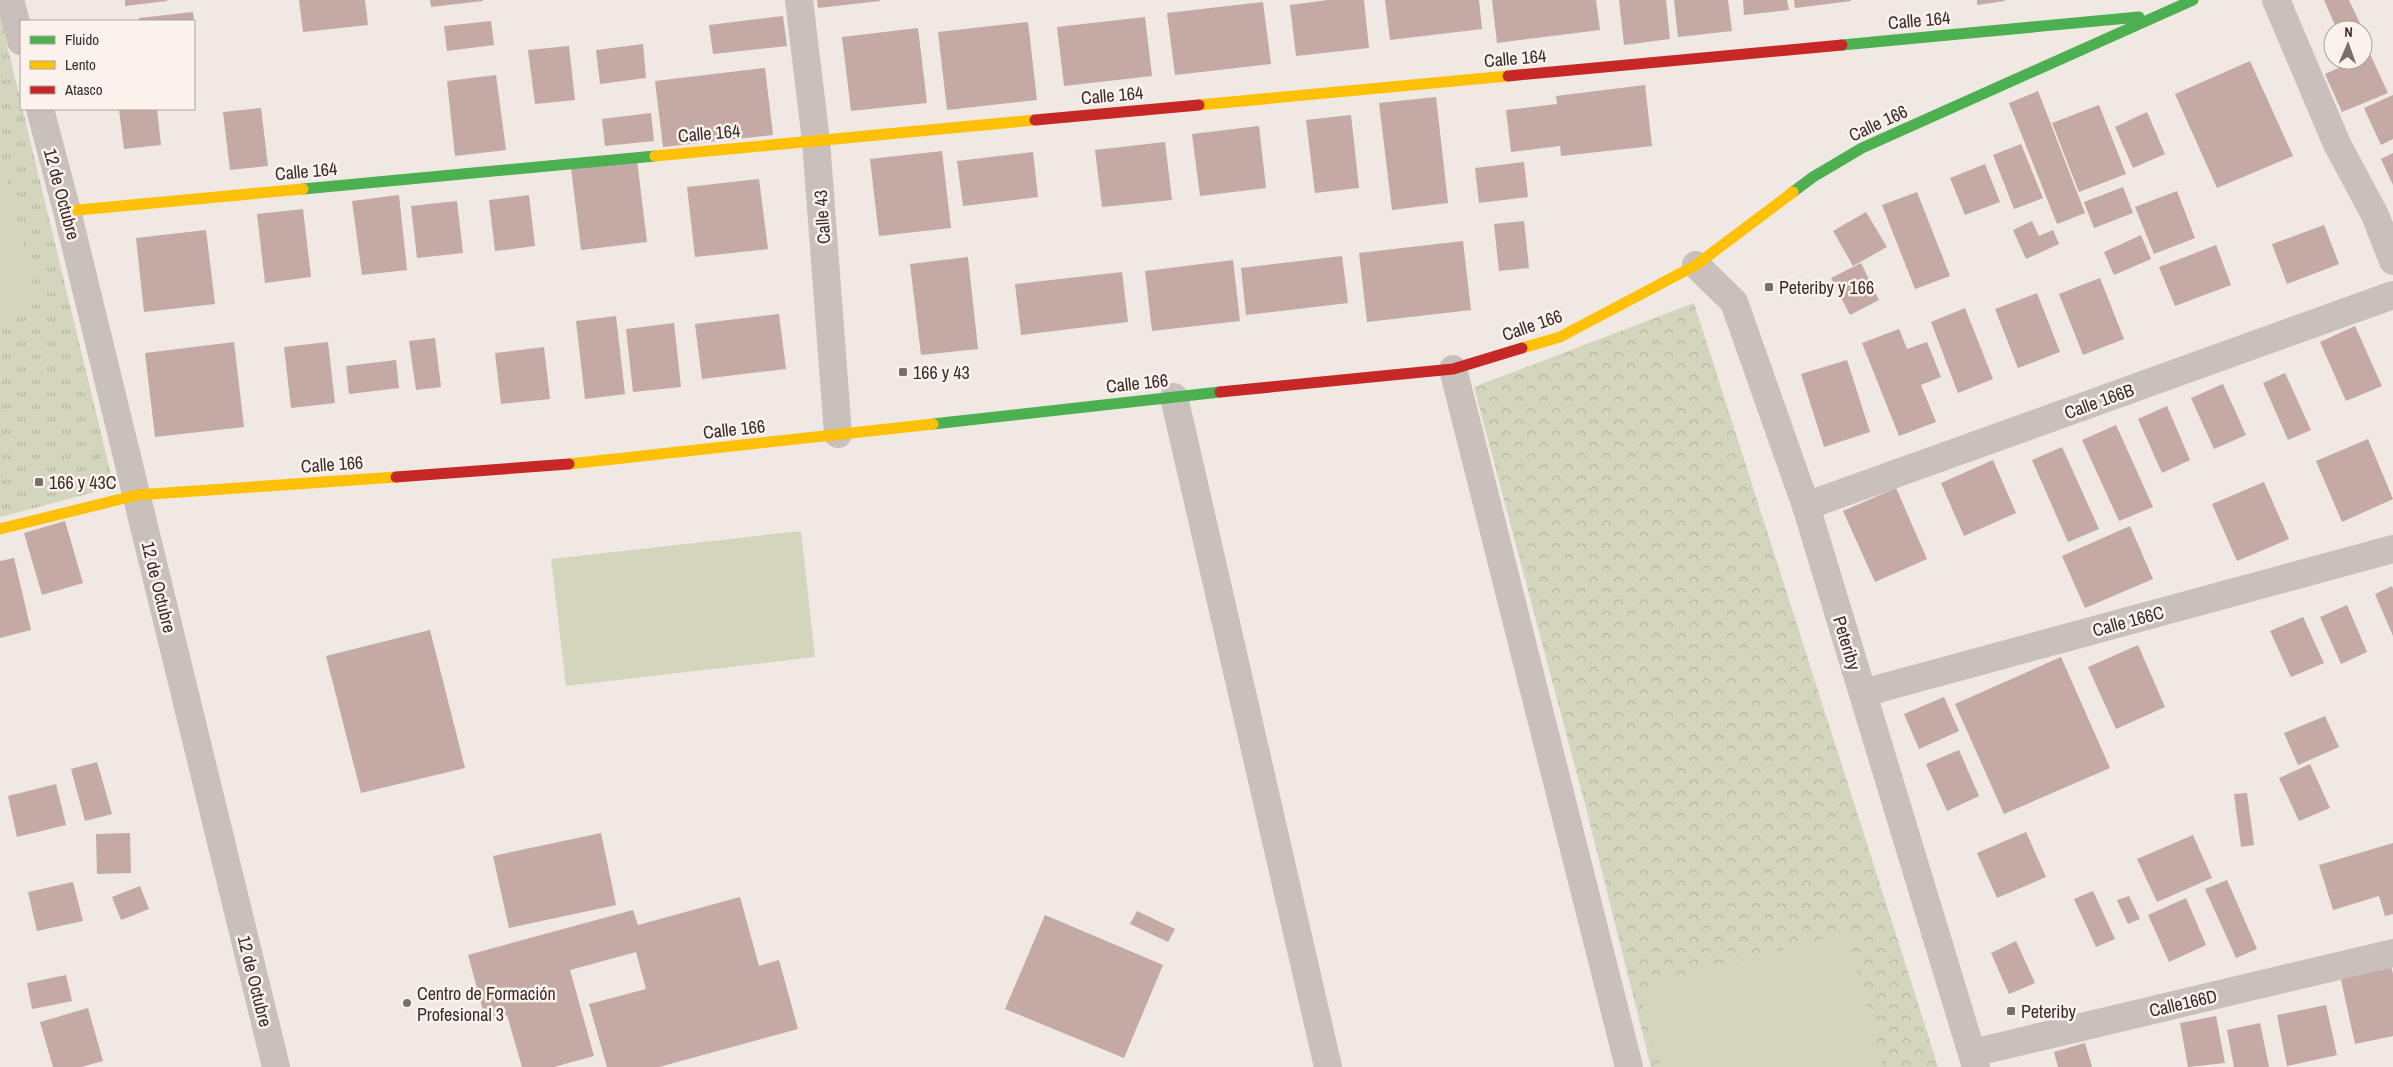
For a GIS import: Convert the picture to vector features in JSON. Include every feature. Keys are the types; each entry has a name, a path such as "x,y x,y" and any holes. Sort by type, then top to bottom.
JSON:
{"street":[{"path":"10,0 20,36"},
{"name":"Calle 43","path":"799,0 816,140 838,434"},
{"name":"Calle 166","path":"0,528 137,495 559,465 748,446 838,434 1174,397 1452,369 1560,337 1696,265 1813,177 1862,148 2193,0"},
{"path":"2276,0 2337,144 2375,215 2393,261"},
{"name":"Calle 164","path":"68,211 2160,15"},
{"name":"12 de Octubre","path":"40,110 68,211 276,1067"},
{"name":"Peteriby","path":"1696,265 1734,302 1806,506 1974,1060"},
{"name":"Calle 166B","path":"1806,506 2393,295"},
{"path":"1452,369 1629,1067"},
{"path":"1174,397 1328,1067"},
{"name":"Calle 166C","path":"1862,693 2393,549"},
{"name":"Calle166D","path":"1974,1060 2393,953"}],"green space":[{"path":"0,16 20,99 20,110 23,110 114,487 0,517"},
{"path":"0,153 38,303 0,312"},
{"path":"1694,303 1938,1067 1651,1067 1587,812 1474,387"},
{"path":"801,531 815,657 566,686 551,559"},
{"path":"1846,932 1883,1067 1660,1067 1638,989"}],"building":[{"path":"125,0 167,0 167,1 125,6"},
{"path":"299,0 365,0 368,25 303,32"},
{"path":"430,0 483,0 483,1 431,7"},
{"path":"817,0 880,0 880,1 818,8"},
{"path":"1328,0 1364,0 1369,48 1296,56 1290,5"},
{"path":"1385,0 1479,0 1482,29 1390,40"},
{"path":"1492,0 1596,0 1600,30 1497,43"},
{"path":"1619,0 1666,0 1670,39 1624,45"},
{"path":"1674,0 1728,0 1732,31 1678,37"},
{"path":"1743,0 1787,0 1789,10 1744,15"},
{"path":"1794,0 1851,0 1851,1 1795,8"},
{"path":"1977,0 2005,0 2005,1 1977,5"},
{"path":"2324,0 2349,0 2358,20 2333,20"},
{"path":"1263,2 1271,64 1175,75 1167,13"},
{"path":"193,12 194,20 139,20 139,18"},
{"path":"783,16 787,46 713,54 709,25"},
{"path":"1145,17 1152,76 1064,86 1057,27"},
{"path":"491,21 494,45 447,51 444,26"},
{"path":"1028,22 1037,100 947,110 938,32"},
{"path":"918,28 927,103 851,111 842,37"},
{"path":"643,44 646,78 600,84 596,50"},
{"path":"569,46 575,100 535,104 528,50"},
{"path":"2373,60 2388,93 2342,112 2325,74 2334,70 2373,70"},
{"path":"2250,61 2293,156 2217,188 2175,94"},
{"path":"765,68 773,135 663,147 655,81"},
{"path":"496,75 506,150 455,156 447,81"},
{"path":"1645,85 1652,146 1561,156 1560,146 1511,152 1506,110 1557,104 1556,96"},
{"path":"2038,91 2085,213 2057,224 2009,103"},
{"path":"2393,95 2393,139 2381,145 2364,108"},
{"path":"1436,97 1448,203 1392,210 1379,103"},
{"path":"2099,105 2126,174 2079,192 2052,123"},
{"path":"261,108 268,166 230,170 223,112"},
{"path":"119,110 157,110 161,145 124,149"},
{"path":"2147,112 2165,154 2133,168 2115,127"},
{"path":"651,113 654,141 605,146 602,119"},
{"path":"1351,115 1359,188 1315,193 1306,120"},
{"path":"1259,126 1266,188 1200,196 1192,134"},
{"path":"1165,142 1172,200 1102,207 1095,150"},
{"path":"2021,144 2043,198 2014,209 1993,155"},
{"path":"942,151 951,228 879,236 870,159"},
{"path":"1033,152 1038,197 963,206 957,161"},
{"path":"2393,153 2393,185 2381,159"},
{"path":"637,160 647,242 581,250 571,168"},
{"path":"1524,162 1528,197 1479,203 1475,168"},
{"path":"1985,164 2000,202 1965,215 1950,178"},
{"path":"759,179 768,249 695,257 687,187"},
{"path":"2123,187 2133,213 2094,228 2084,202"},
{"path":"2177,191 2195,238 2154,254 2135,207"},
{"path":"1917,192 1950,276 1915,289 1882,205"},
{"path":"399,195 407,270 362,275 352,201"},
{"path":"529,195 535,246 495,251 489,200"},
{"path":"457,201 463,253 417,258 411,206"},
{"path":"303,209 311,277 265,283 257,214"},
{"path":"1866,212 1887,247 1853,266 1833,231"},
{"path":"1524,221 1529,268 1499,271 1494,224"},
{"path":"2032,221 2039,236 2053,230 2059,244 2026,259 2013,230"},
{"path":"2324,225 2339,264 2287,284 2272,244"},
{"path":"206,230 215,304 144,312 136,238"},
{"path":"2141,235 2151,259 2114,275 2104,252"},
{"path":"1463,241 1471,310 1367,322 1359,253"},
{"path":"2216,245 2231,285 2175,306 2159,267"},
{"path":"1342,256 1348,303 1246,315 1241,268"},
{"path":"968,257 978,349 921,355 910,264"},
{"path":"1233,260 1240,321 1152,331 1145,271"},
{"path":"1861,263 1879,300 1850,315 1831,278"},
{"path":"1122,272 1128,322 1021,335 1015,284"},
{"path":"2100,278 2124,339 2083,355 2059,294"},
{"path":"2037,293 2060,352 2018,368 1995,309"},
{"path":"1965,308 1993,379 1958,393 1931,322"},
{"path":"779,314 786,369 702,379 695,324"},
{"path":"616,316 625,394 585,399 576,321"},
{"path":"674,323 681,387 633,392 626,329"},
{"path":"2355,326 2382,386 2346,401 2320,342"},
{"path":"1899,329 1907,349 1927,342 1941,377 1921,385 1936,422 1899,436 1862,343"},
{"path":"435,338 441,387 416,390 409,341"},
{"path":"234,342 244,427 155,437 145,353"},
{"path":"328,342 335,403 291,408 284,347"},
{"path":"544,347 550,399 501,404 495,353"},
{"path":"396,360 399,388 349,394 346,366"},
{"path":"1847,360 1870,432 1824,447 1801,374"},
{"path":"2285,373 2311,430 2288,440 2263,383"},
{"path":"2223,384 2246,435 2214,449 2191,398"},
{"path":"2167,406 2190,460 2162,473 2138,419"},
{"path":"2116,425 2153,507 2119,521 2082,440"},
{"path":"2368,439 2393,499 2342,522 2316,461"},
{"path":"2062,447 2099,529 2068,542 2032,460"},
{"path":"1993,460 2016,513 1964,536 1941,483"},
{"path":"2264,482 2289,539 2237,561 2212,504"},
{"path":"1896,488 1927,559 1875,582 1843,511"},
{"path":"65,521 83,583 42,595 24,533"},
{"path":"2130,526 2153,579 2085,608 2062,556"},
{"path":"14,558 31,630 0,638 0,561"},
{"path":"2392,586 2393,589 2393,636 2375,594"},
{"path":"2347,605 2367,652 2341,664 2320,617"},
{"path":"2303,617 2324,663 2291,677 2270,631"},
{"path":"430,630 465,768 361,793 326,656"},
{"path":"2138,645 2165,707 2116,729 2088,667"},
{"path":"2061,657 2110,768 2004,814 1955,704"},
{"path":"1944,697 1959,731 1919,749 1904,714"},
{"path":"2325,716 2339,747 2298,765 2284,733"},
{"path":"1959,750 1979,796 1947,811 1926,764"},
{"path":"97,762 112,814 85,821 71,769"},
{"path":"2310,764 2330,808 2299,821 2279,778"},
{"path":"56,784 66,825 17,837 8,796"},
{"path":"2247,793 2254,845 2241,847 2234,794"},
{"path":"2026,832 2046,877 1997,898 1977,853"},
{"path":"130,833 131,873 97,874 96,834"},
{"path":"601,833 616,905 509,928 493,856"},
{"path":"2193,835 2212,878 2157,902 2137,859"},
{"path":"2393,843 2393,914 2385,916 2379,896 2333,910 2319,865"},
{"path":"2227,880 2257,949 2236,958 2205,889"},
{"path":"73,882 83,921 37,931 28,892"},
{"path":"140,886 149,909 121,920 112,897"},
{"path":"2093,891 2115,939 2096,947 2074,899"},
{"path":"2129,896 2140,919 2128,924 2117,900"},
{"path":"740,897 759,966 779,960 798,1029 659,1067 607,1067 589,1004 646,989 636,952 570,970 594,1056 554,1067 522,1067 507,1015 486,1021 468,955 633,910 638,925"},
{"path":"2186,898 2206,945 2169,962 2148,915"},
{"path":"1137,911 1175,929 1168,942 1130,924"},
{"path":"1045,915 1163,965 1124,1058 1005,1009"},
{"path":"2016,941 2035,983 2009,994 1991,953"},
{"path":"2391,965 2393,974 2393,1036 2355,1044 2340,975"},
{"path":"66,975 72,1001 32,1009 27,983"},
{"path":"2326,1005 2337,1055 2287,1066 2277,1015"},
{"path":"88,1008 103,1061 81,1067 53,1067 40,1022"},
{"path":"2216,1016 2225,1063 2188,1067 2180,1023"},
{"path":"2260,1023 2269,1067 2234,1067 2227,1030"},
{"path":"2085,1043 2092,1067 2058,1067 2054,1052"}],"traffic: fast":[{"path":"1793,192 1813,177 1862,148 2193,0"},
{"path":"1842,45 2139,17"},
{"path":"303,189 655,156"},
{"path":"933,424 1220,392"}],"traffic: slow":[{"path":"1199,105 1508,76"},
{"path":"655,156 1035,120"},
{"path":"67,211 303,189"},
{"path":"1522,348 1560,337 1696,265 1793,192"},
{"path":"569,464 933,424"},
{"path":"0,529 137,495 396,477"}],"traffic: jam":[{"path":"1508,76 1842,45"},
{"path":"1035,120 1199,105"},
{"path":"1220,392 1453,369 1522,348"},
{"path":"396,477 569,464"}],"place":[{"name":"Peteriby y 166","path":"1769,287"},
{"name":"166 y 43","path":"903,372"},
{"name":"166 y 43C","path":"39,482"},
{"name":"Centro de Formación Profesional 3","path":"407,1003"},
{"name":"Peteriby","path":"2011,1011"}]}
